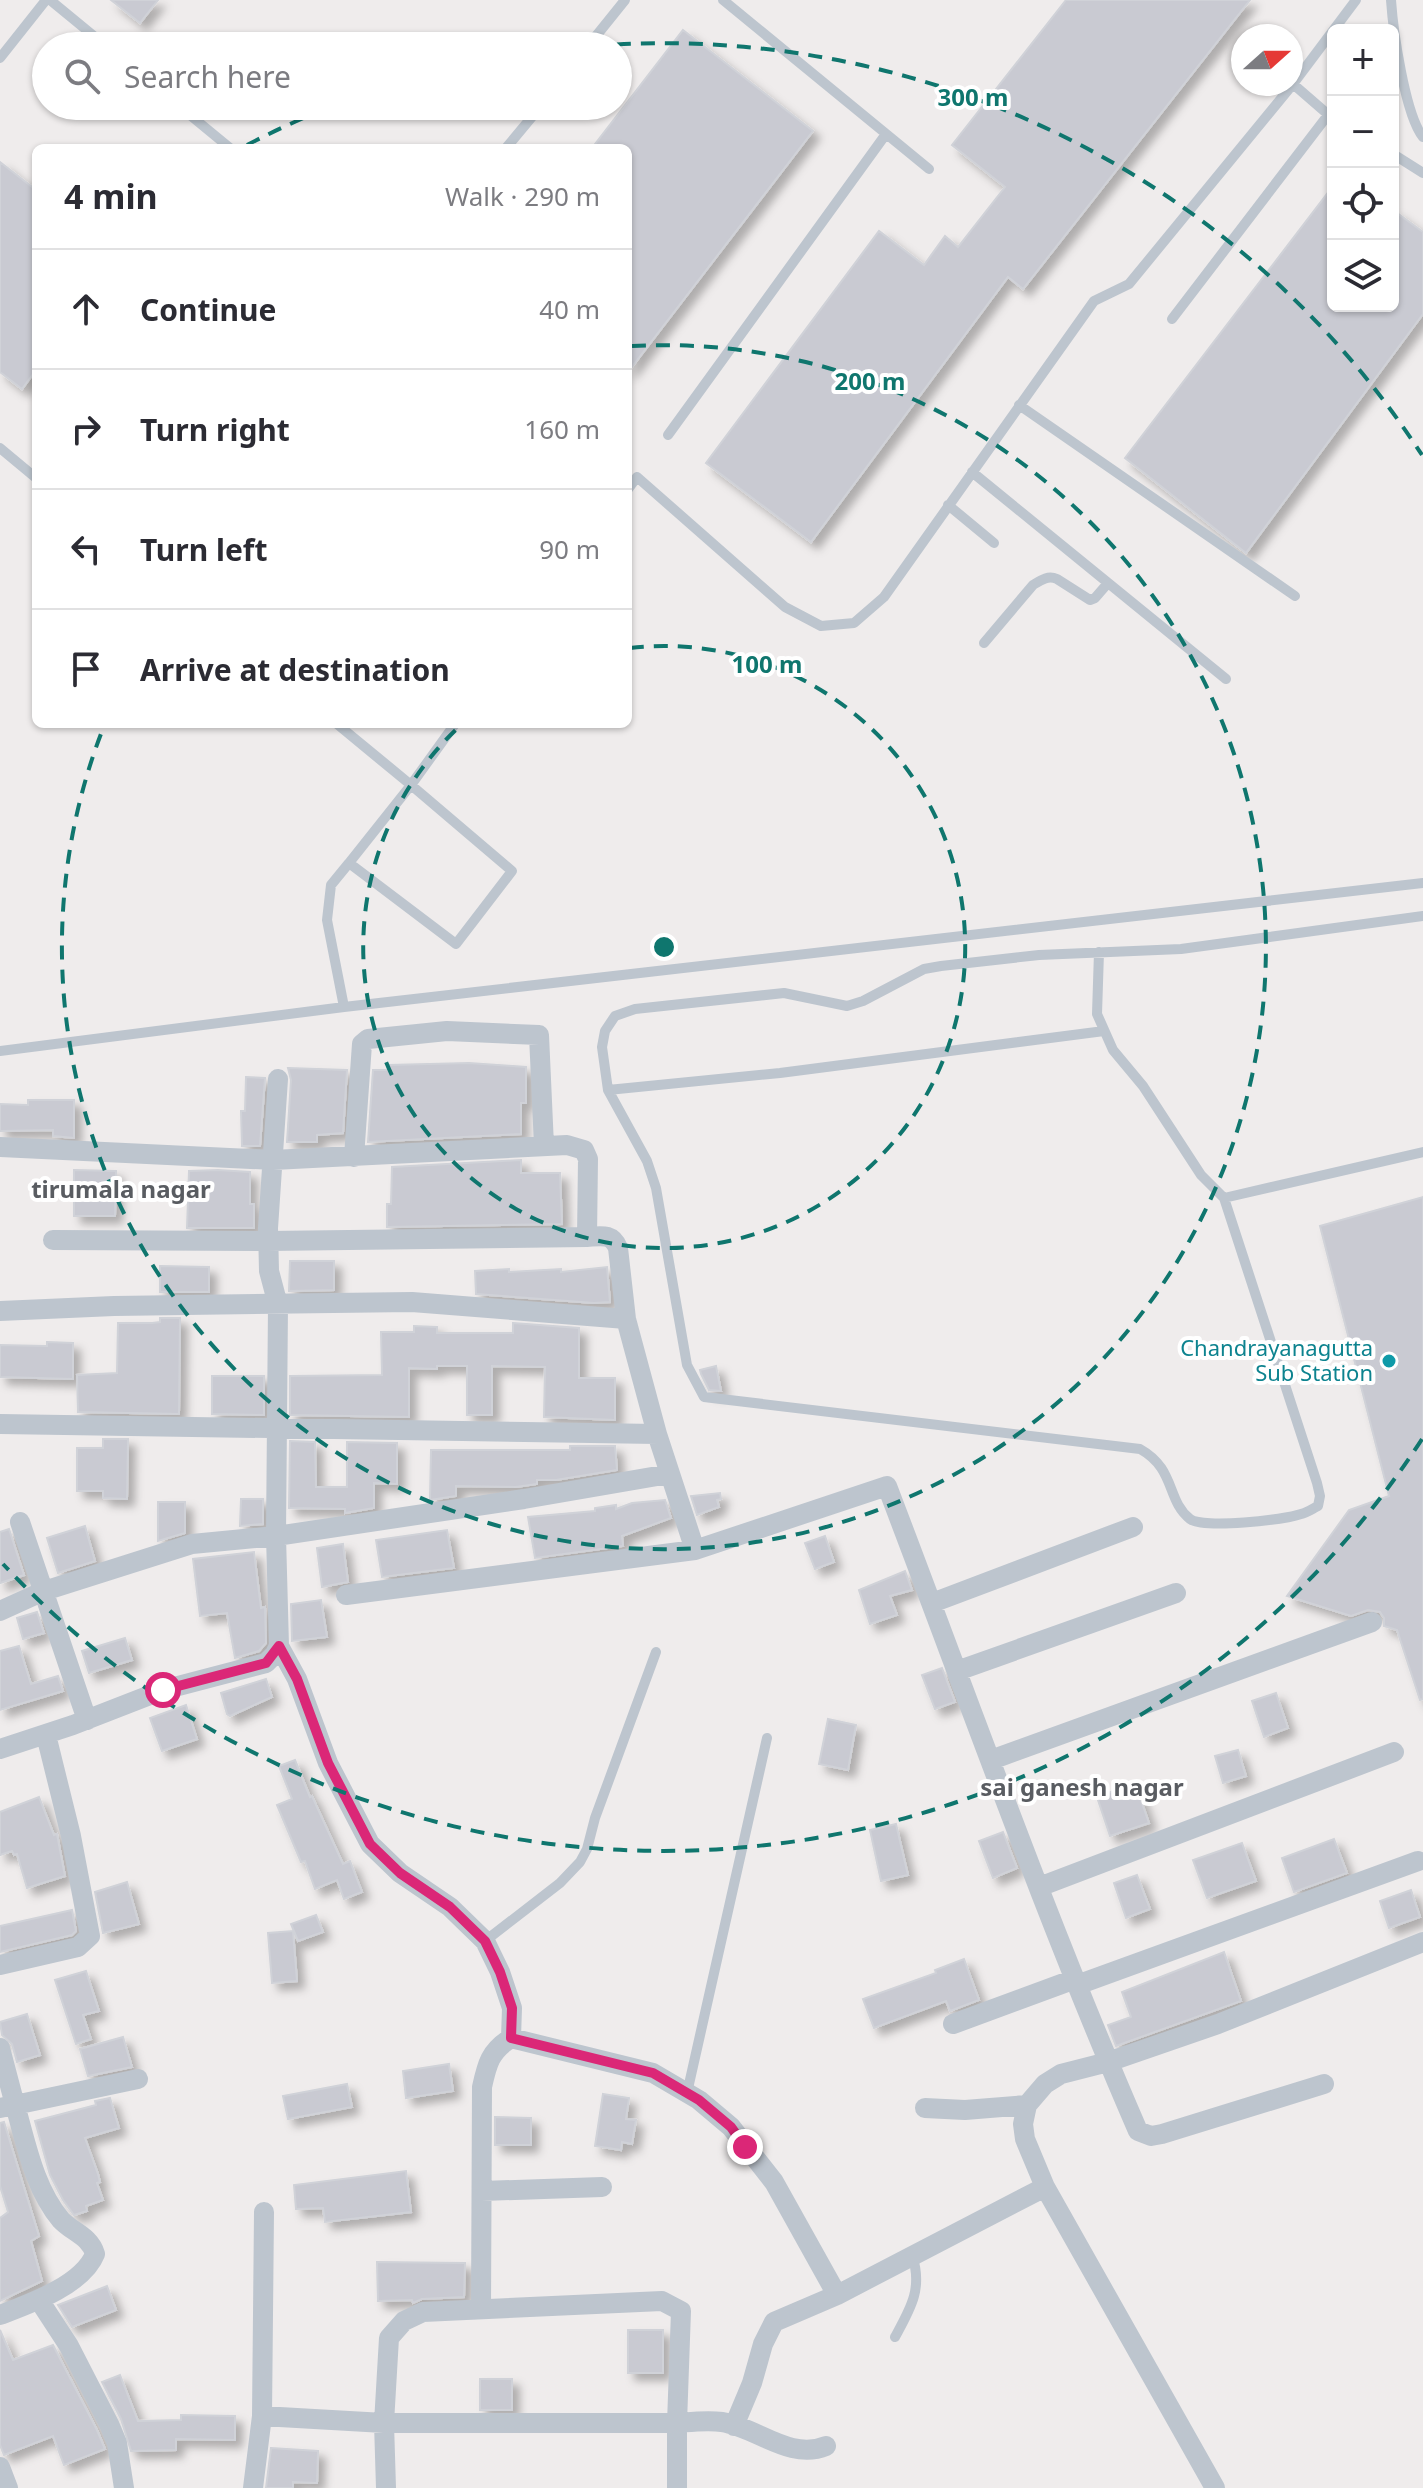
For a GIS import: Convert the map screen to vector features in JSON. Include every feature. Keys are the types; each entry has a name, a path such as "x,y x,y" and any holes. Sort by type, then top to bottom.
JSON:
{"street":[{"path":"354,1157 362,1044 368,1039 447,1031 539,1035 544,1146"},
{"path":"278,1079 268,1241 269,1271 278,1305 276,1536 279,1646 297,1679 328,1763 370,1844 400,1873 450,1907 485,1941 512,2008 511,2038"},
{"path":"0,1147 273,1160 575,1146 584,1150 588,1159 587,1237"},
{"path":"53,1240 268,1241 605,1235 615,1241 626,1319 657,1434 695,1550"},
{"path":"0,1311 114,1306 412,1302 626,1319"},
{"path":"0,1424 657,1434"},
{"path":"0,1611 44,1591 192,1544 276,1536 669,1474"},
{"path":"346,1595 695,1550 887,1486 1039,1887 1138,2131 1151,2136 1324,2084"},
{"path":"20,1522 87,1720"},
{"path":"932,1603 1133,1527"},
{"path":"957,1671 1176,1593"},
{"path":"991,1760 1372,1622"},
{"path":"0,1749 46,1735 163,1690 266,1663 279,1646"},
{"path":"0,1965 78,1947 90,1936 71,1836 46,1735"},
{"path":"1039,1887 1394,1752"},
{"path":"953,2024 1418,1861"},
{"path":"1215,2488 1045,2187 1025,2139 1023,2116 1027,2105 1045,2084 1061,2074 1108,2062 1218,2024 1423,1942"},
{"path":"481,2309 482,2087 488,2058 498,2046 511,2038 653,2073 687,2093 731,2127 774,2182 837,2295"},
{"path":"0,2048 8,2106 37,2180 61,2220 87,2240 95,2254 88,2266 64,2286 39,2300 0,2315"},
{"path":"8,2106 138,2079"},
{"path":"925,2108 965,2110 1027,2105"},
{"path":"482,2191 602,2187"},
{"path":"734,2426 774,2322 837,2295 1045,2187"},
{"path":"253,2488 262,2416 264,2212"},
{"path":"39,2300 69,2346 109,2424 117,2443 124,2488"},
{"path":"386,2488 384,2423 389,2338 404,2321 423,2312 662,2301 681,2311 677,2488"},
{"path":"262,2416 384,2423 722,2422 792,2449 826,2446"},
{"path":"0,2467 8,2488"}],"lane":[{"path":"0,58 48,0 88,32"},
{"path":"599,32 625,0"},
{"path":"723,0 929,169"},
{"path":"1303,71 1356,0"},
{"path":"1391,0 1404,80 1415,127 1423,137"},
{"path":"1303,93 1327,113"},
{"path":"632,474 785,607 821,626 854,623 884,597 1094,301 1129,284 1283,96"},
{"path":"196,120 225,144"},
{"path":"509,144 529,120"},
{"path":"1172,319 1327,120"},
{"path":"668,435 886,134"},
{"path":"1399,158 1423,173"},
{"path":"1019,405 1295,596"},
{"path":"0,448 32,475"},
{"path":"972,472 1226,679"},
{"path":"948,505 994,543"},
{"path":"984,643 1033,585 1041,580 1057,579 1090,600 1108,583"},
{"path":"342,728 512,871 456,944 349,863"},
{"path":"344,1007 327,920 331,885 452,728"},
{"path":"0,1051 344,1007 1423,883"},
{"path":"1099,952 1097,1014 1113,1050 1143,1086 1201,1175 1224,1198 1320,1496 1318,1506 1299,1515 1219,1525 1190,1519 1180,1506 1161,1464 1140,1449 704,1397 687,1365 656,1188 647,1161 608,1090 602,1047 605,1031 615,1016 635,1009 784,993 847,1006 876,995 924,969 1039,955 1099,952 1181,949 1423,916"},
{"path":"608,1090 780,1073 1104,1031"},
{"path":"1224,1198 1423,1152"},
{"path":"485,1941 560,1883 580,1862 656,1652"},
{"path":"687,2093 767,1738"},
{"path":"895,2337 912,2306 918,2273 912,2255"}],"building":[{"path":"111,0 158,0 140,23"},
{"path":"1066,0 1250,0 1023,289 1008,277 811,542 706,463 879,231 924,265 945,236 958,247 1005,187 952,145"},
{"path":"683,30 813,131 632,367 632,144 595,144 614,120 632,120 632,96"},
{"path":"0,162 32,187 32,375 22,389 0,372"},
{"path":"1327,194 1327,312 1399,312 1399,214 1423,232 1423,314 1246,553 1125,458"},
{"path":"469,1063 526,1067 526,1103 521,1103 521,1134 368,1142 373,1070 388,1070 388,1065"},
{"path":"288,1068 347,1070 343,1133 317,1135 317,1142 287,1142 291,1080"},
{"path":"246,1077 265,1078 260,1146 242,1146 241,1111 245,1111"},
{"path":"28,1100 74,1100 74,1138 53,1136 53,1130 0,1131 0,1104 28,1105"},
{"path":"521,1160 521,1173 560,1173 562,1224 387,1227 392,1167"},
{"path":"74,1170 116,1171 115,1216 74,1216"},
{"path":"189,1171 250,1172 254,1228 187,1228"},
{"name":"Chandrayanagutta Sub Station","path":"1423,1197 1423,1699 1420,1700 1397,1630 1384,1626 1380,1612 1368,1610 1351,1616 1287,1596 1349,1510 1389,1496 1320,1226"},
{"path":"290,1261 334,1261 334,1290 289,1291"},
{"path":"160,1266 209,1267 209,1292 160,1292"},
{"path":"607,1267 610,1302 476,1294 475,1271 561,1269 561,1272"},
{"path":"160,1318 180,1318 179,1414 78,1412 77,1375 117,1373 118,1323 152,1323 160,1322"},
{"path":"513,1323 579,1328 579,1378 615,1378 615,1420 544,1417 545,1367 492,1366 492,1415 467,1415 467,1366 437,1366 437,1369 409,1368 409,1417 290,1415 290,1376 382,1375 381,1332 414,1332 414,1326 437,1327 437,1333 513,1333"},
{"path":"47,1342 73,1343 73,1379 0,1377 0,1345 47,1346"},
{"path":"716,1366 721,1391 709,1390 700,1370"},
{"path":"212,1376 264,1376 264,1415 212,1414"},
{"path":"103,1439 128,1439 127,1499 103,1498 103,1491 77,1491 77,1448 103,1448"},
{"path":"290,1441 315,1442 316,1487 347,1487 347,1442 397,1443 397,1484 374,1483 374,1508 345,1513 345,1509 289,1508"},
{"path":"570,1446 615,1446 617,1470 537,1480 537,1484 516,1487 456,1486 456,1496 430,1500 431,1450 570,1450"},
{"path":"720,1493 721,1499 717,1500 719,1507 697,1515 691,1496"},
{"path":"241,1499 263,1499 263,1524 240,1526"},
{"path":"665,1500 671,1518 622,1536 623,1546 535,1558 528,1517 595,1511 595,1508 616,1505 616,1509 632,1503"},
{"path":"158,1502 185,1502 185,1533 158,1541"},
{"path":"85,1526 95,1561 58,1573 47,1538"},
{"path":"9,1529 24,1575 0,1583 0,1532"},
{"path":"447,1530 454,1568 382,1577 376,1540"},
{"path":"825,1536 834,1562 815,1569 805,1543"},
{"path":"343,1544 348,1582 322,1587 317,1548"},
{"path":"254,1552 261,1608 265,1607 266,1643 259,1651 235,1658 227,1613 200,1616 193,1559"},
{"path":"905,1571 912,1590 890,1596 897,1615 870,1624 859,1590"},
{"path":"321,1600 327,1637 292,1641 291,1604"},
{"path":"37,1612 44,1633 23,1639 17,1618"},
{"path":"125,1638 132,1660 89,1673 82,1651"},
{"path":"19,1646 31,1684 58,1676 63,1691 0,1710 0,1651"},
{"path":"942,1668 955,1702 935,1709 922,1675"},
{"path":"266,1679 272,1697 230,1716 227,1714 221,1693"},
{"path":"1276,1693 1288,1728 1264,1737 1252,1701"},
{"path":"186,1705 197,1739 162,1751 150,1718"},
{"path":"828,1719 856,1725 848,1770 819,1764"},
{"path":"1238,1750 1246,1776 1223,1783 1215,1756"},
{"path":"295,1760 343,1864 350,1861 362,1892 344,1899 337,1880 315,1889 305,1861 301,1862 277,1805 292,1799 279,1766"},
{"path":"1135,1783 1149,1823 1110,1836 1097,1797"},
{"path":"39,1797 54,1835 57,1834 65,1876 27,1888 17,1854 14,1855 12,1851 0,1855 0,1812"},
{"path":"896,1824 908,1875 881,1881 870,1830"},
{"path":"1003,1832 1017,1868 993,1878 979,1841"},
{"path":"1334,1839 1347,1873 1294,1892 1282,1858"},
{"path":"1242,1843 1256,1881 1207,1898 1193,1860"},
{"path":"1137,1875 1150,1909 1126,1918 1114,1883"},
{"path":"127,1882 139,1924 103,1933 95,1892"},
{"path":"1411,1890 1420,1917 1389,1928 1380,1901"},
{"path":"72,1910 76,1931 72,1935 0,1952 0,1926"},
{"path":"316,1915 323,1932 298,1941 291,1924"},
{"path":"293,1931 297,1981 272,1983 268,1933"},
{"path":"1224,1952 1241,2001 1116,2046 1108,2025 1131,2017 1122,1992"},
{"path":"964,1959 979,2000 950,2011 946,2001 874,2028 863,1999 936,1973 935,1970"},
{"path":"86,1971 99,2011 83,2015 91,2039 76,2044 55,1980"},
{"path":"27,2014 40,2055 17,2062 12,2044 2,2035 0,2022"},
{"path":"123,2037 132,2067 88,2076 80,2049"},
{"path":"449,2064 453,2091 406,2098 403,2071"},
{"path":"347,2084 352,2107 288,2119 283,2096"},
{"path":"603,2094 629,2098 626,2119 636,2120 632,2144 622,2142 621,2150 595,2146"},
{"path":"110,2098 119,2128 85,2138 98,2174 100,2182 97,2183 103,2200 86,2206 87,2211 74,2215 50,2175 35,2121 96,2105 95,2101"},
{"path":"495,2117 531,2118 531,2145 495,2145"},
{"path":"4,2122 39,2236 31,2241 42,2281 0,2301 0,2218 8,2212 0,2186 0,2123"},
{"path":"406,2171 411,2212 325,2222 323,2208 296,2209 294,2185"},
{"path":"377,2262 465,2263 464,2297 422,2299 413,2303 412,2300 378,2301"},
{"path":"107,2286 116,2310 72,2327 58,2305"},
{"path":"0,2330 13,2360 53,2345 105,2449 64,2465 53,2436 4,2455 0,2445"},
{"path":"628,2330 663,2330 663,2373 628,2373"},
{"path":"120,2375 138,2421 181,2420 181,2415 235,2416 235,2440 176,2439 176,2450 131,2451 121,2419 102,2382"},
{"path":"480,2379 512,2379 512,2410 480,2410"},
{"path":"271,2448 318,2451 317,2483 293,2482 293,2488 266,2488"}],"place":[{"name":"Chandrayanagutta Sub Station","path":"1389,1361"}],"district":[{"name":"tirumala nagar","path":"121,1190"},
{"name":"sai ganesh nagar","path":"1082,1788"}],"route":[{"path":"163,1690 266,1663 279,1646 297,1679 328,1763 370,1844 400,1873 450,1907 485,1941 512,2008 511,2038 653,2073 699,2100 731,2127 745,2147"}]}
